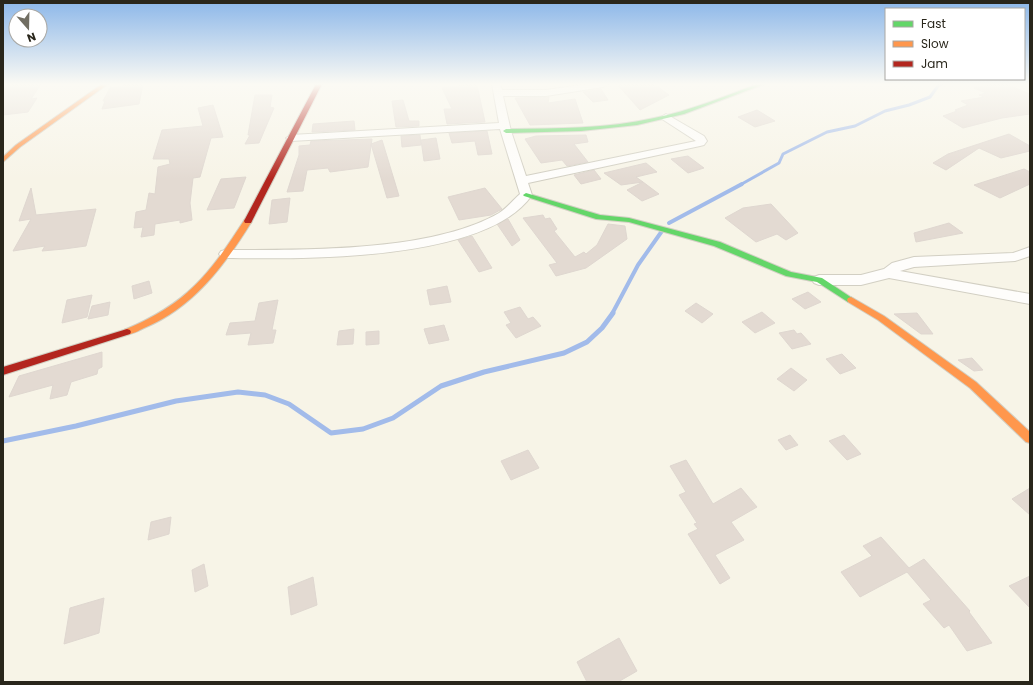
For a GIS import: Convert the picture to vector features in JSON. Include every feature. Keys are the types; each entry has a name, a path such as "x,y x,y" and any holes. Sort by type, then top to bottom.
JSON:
{"street":[{"path":"3,160 18,146 60,116"},
{"path":"3,371 119,335 151,322 173,310 191,296 208,279 226,254 267,189 302,116"},
{"path":"503,116 526,195"},
{"path":"291,138 506,129 624,126 669,116"},
{"path":"521,181 700,143 702,141 700,138 666,117"},
{"path":"226,254 322,254 414,244 455,235 497,219 512,211 521,203 526,195"},
{"path":"526,195 599,217 628,220 681,233 717,244 789,274 819,280 861,280 888,273 1030,299"},
{"path":"888,273 896,266 914,262 1015,257 1030,251"},
{"path":"819,280 881,318 973,385 1030,439"}],"building":[{"path":"200,116 216,116 223,137 211,138 200,177 193,178 190,203 192,220 180,223 180,220 155,224 154,235 141,237 143,227 134,228 136,212 146,210 149,193 155,194 158,167 170,164 169,159 153,159 162,130 203,126"},
{"path":"251,116 271,116 259,143 245,144 250,135 248,135"},
{"path":"394,116 408,116 409,121 419,121 419,126 396,127"},
{"path":"445,116 484,116 485,122 447,124"},
{"path":"525,116 581,116 583,123 530,125"},
{"path":"767,116 775,121 755,127 738,117"},
{"path":"943,116 1016,116 963,128"},
{"path":"354,121 355,130 312,132 313,124"},
{"path":"487,131 492,154 478,155 475,141 452,143 449,133"},
{"path":"1009,134 1030,146 1030,151 1001,158 979,148 946,170 933,163 948,154"},
{"path":"420,135 421,145 402,147 401,136"},
{"path":"586,135 588,142 574,144 588,162 567,166 562,160 541,163 525,139 536,136"},
{"path":"436,138 440,159 424,161 421,140"},
{"path":"372,139 368,167 330,172 328,168 307,170 303,191 287,192 299,155 299,146 310,145 311,141"},
{"path":"382,140 399,196 387,198 371,144"},
{"path":"688,156 704,168 688,173 671,159"},
{"path":"646,163 657,172 636,177 643,182 621,185 604,173"},
{"path":"1024,169 1030,172 1030,184 1000,198 974,185"},
{"path":"594,170 601,179 581,184 574,175"},
{"path":"246,177 234,208 207,210 221,179"},
{"path":"643,182 659,194 642,201 627,190"},
{"path":"31,188 36,215 96,209 86,246 42,251 45,246 13,251 31,219 19,221"},
{"path":"485,188 502,209 491,215 459,220 448,197"},
{"path":"290,198 287,222 269,224 272,200"},
{"path":"771,204 798,233 786,240 777,234 756,242 725,218 743,208"},
{"path":"543,215 545,219 550,218 557,229 554,231 575,257 584,252 586,254 597,245 608,224 625,226 627,239 586,268 556,276 549,265 557,263 523,218"},
{"path":"508,219 520,240 512,246 497,224"},
{"path":"949,223 963,233 916,242 914,233"},
{"path":"472,236 492,268 479,272 458,240"},
{"path":"149,281 152,293 134,299 132,286"},
{"path":"447,286 451,302 430,305 427,290"},
{"path":"808,292 821,302 805,309 792,299"},
{"path":"92,295 87,317 62,323 67,300"},
{"path":"278,300 272,330 276,330 273,343 248,345 251,333 226,335 230,323 255,321 259,303"},
{"path":"110,302 108,315 88,319 92,306"},
{"path":"696,303 713,314 702,323 685,311"},
{"path":"520,307 528,319 533,317 541,326 516,338 506,325 511,323 504,312"},
{"path":"762,312 775,323 755,333 742,322"},
{"path":"917,313 933,334 921,334 894,314"},
{"path":"444,325 449,340 429,344 424,329"},
{"path":"354,329 353,344 337,345 339,331"},
{"path":"794,330 797,334 801,333 811,344 792,349 779,333"},
{"path":"379,331 379,344 366,345 366,332"},
{"path":"102,352 102,367 98,369 97,374 71,382 67,395 50,399 53,385 9,397 19,376"},
{"path":"842,354 856,368 840,374 826,359"},
{"path":"972,358 983,370 974,371 958,360"},
{"path":"791,368 807,380 794,391 777,379"},
{"path":"790,435 798,445 786,450 778,440"},
{"path":"844,435 861,454 847,460 829,441"},
{"path":"528,450 539,468 511,480 501,461"},
{"path":"686,460 713,504 741,488 757,507 731,522 744,540 715,555 730,578 720,584 688,534 698,529 694,524 697,523 679,495 686,492 670,466"},
{"path":"1030,488 1030,515 1012,499"},
{"path":"171,517 169,534 148,540 151,522"},
{"path":"881,537 909,568 924,559 970,611 969,612 992,643 967,651 949,625 944,628 923,604 931,600 907,572 860,597 841,572 872,556 863,546"},
{"path":"204,564 208,586 195,592 192,570"},
{"path":"1030,576 1030,608 1009,586"},
{"path":"313,577 317,605 291,615 288,587"},
{"path":"104,598 99,633 64,644 70,608"},
{"path":"619,638 637,671 618,682 587,682 577,662"}],"waterway":[{"path":"740,185 779,163 783,154 827,132 855,126 875,116"},
{"path":"669,223 742,184"},
{"path":"612,314 638,265 662,231"},
{"path":"3,441 76,426 176,401 238,392 265,395 289,404 331,433 363,429 393,418 441,386 484,372 564,353 587,342 602,328 613,313"}],"traffic: fast":[{"path":"506,131 600,128 637,124 672,116"},
{"path":"526,195 599,217 629,220 717,244 789,274 819,280 851,300"}],"traffic: slow":[{"path":"3,160 18,146 60,116"},
{"path":"127,332 166,314 198,288 212,274 237,240 248,221"},
{"path":"851,300 881,318 973,385 1030,439"}],"traffic: jam":[{"path":"248,221 302,116"},
{"path":"3,371 127,332"}]}
